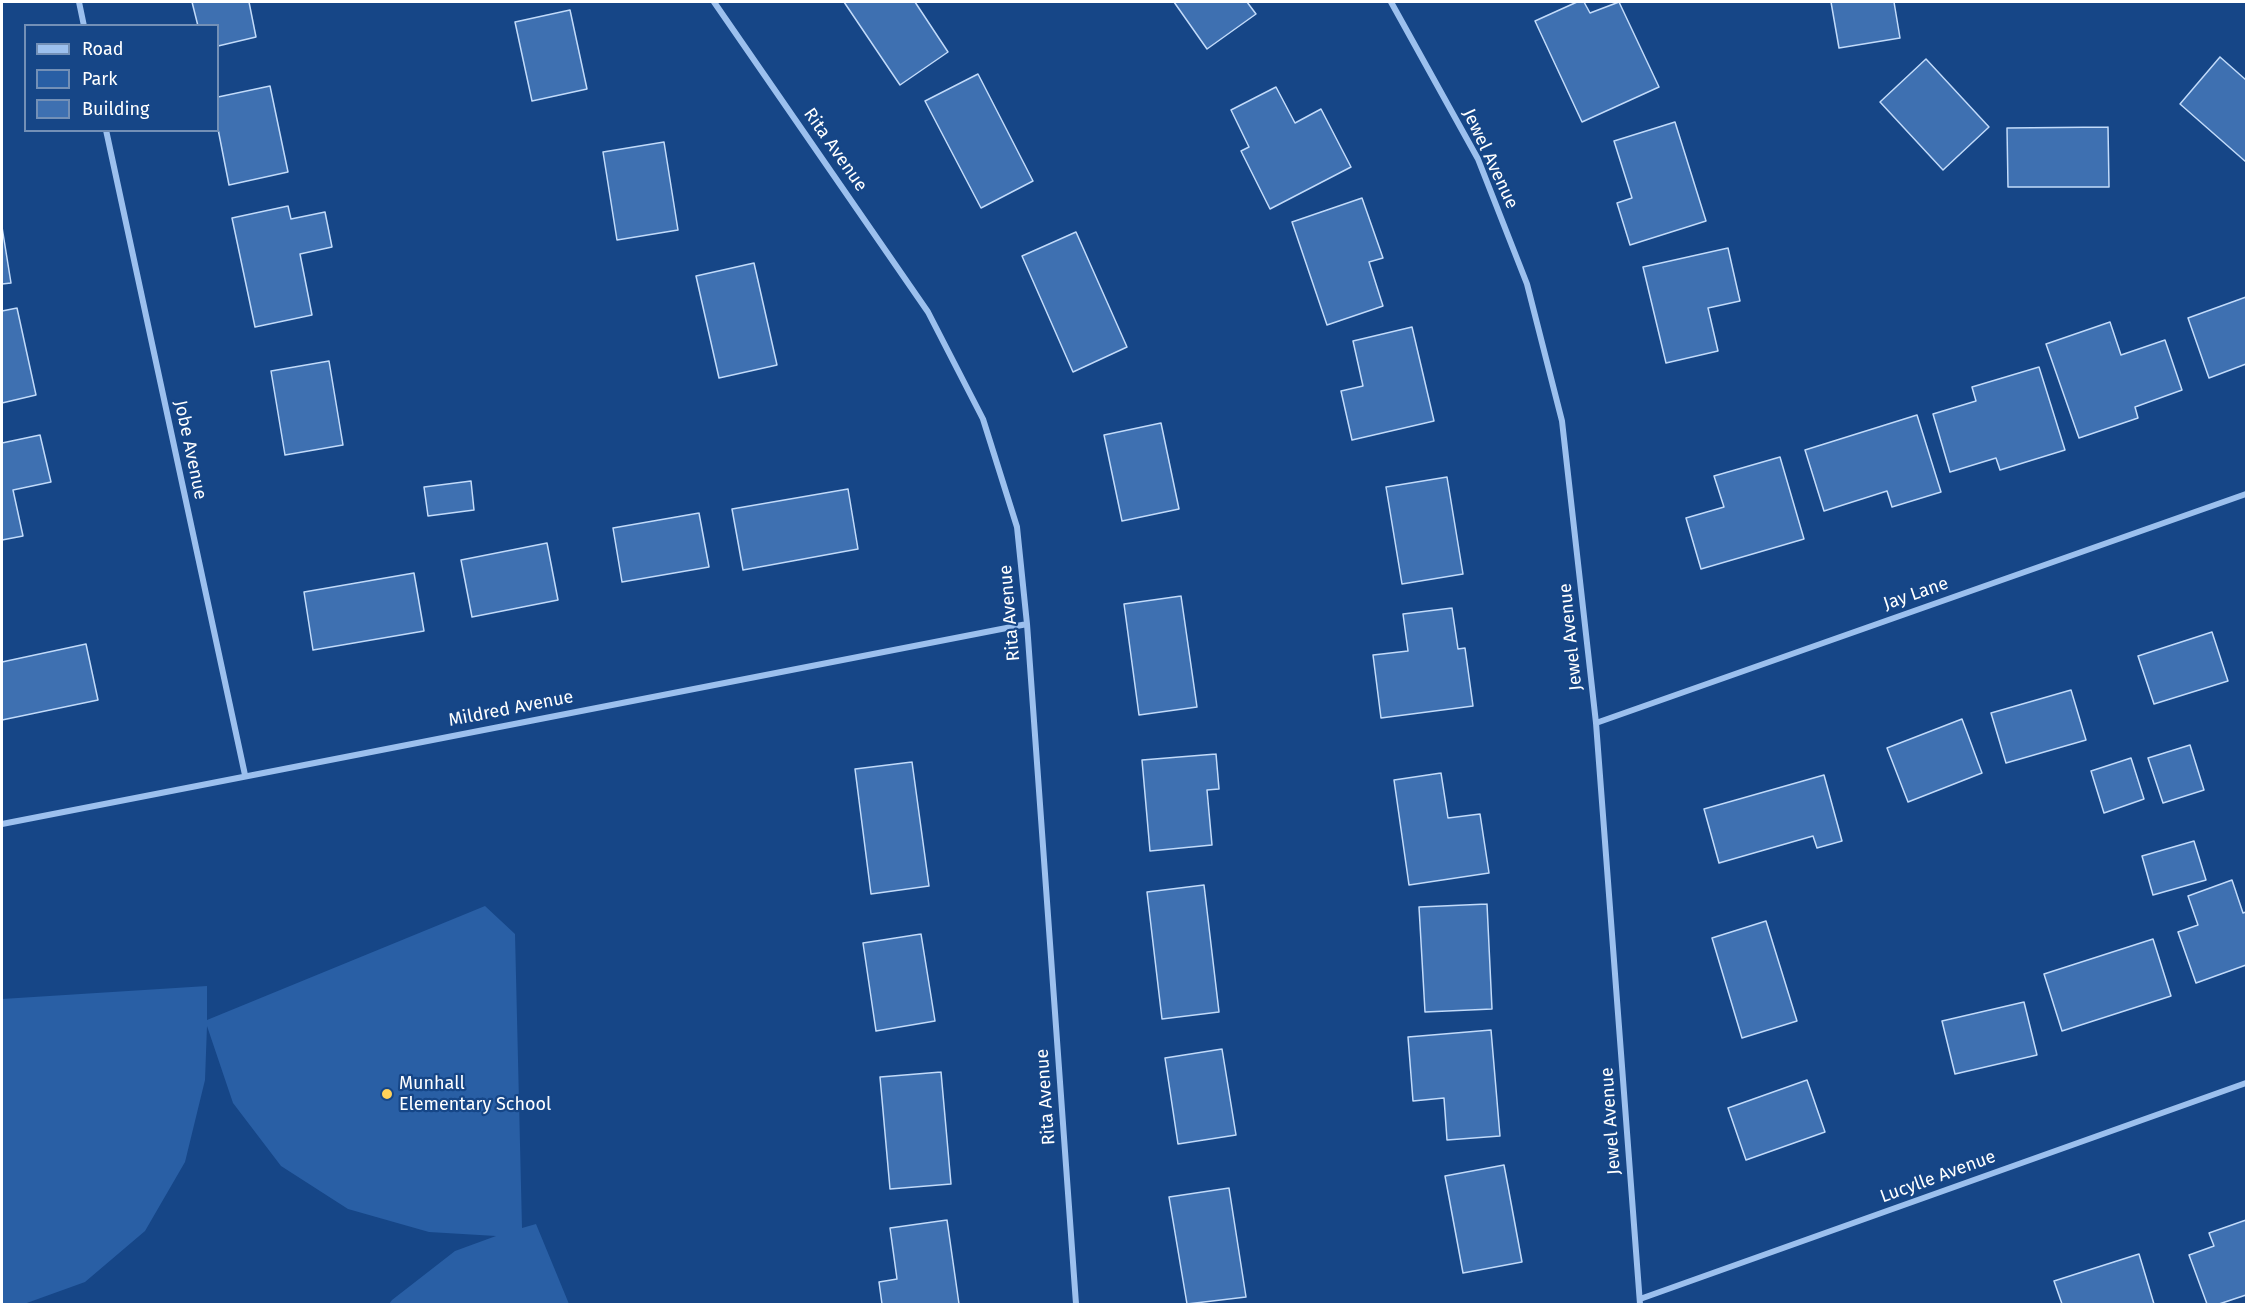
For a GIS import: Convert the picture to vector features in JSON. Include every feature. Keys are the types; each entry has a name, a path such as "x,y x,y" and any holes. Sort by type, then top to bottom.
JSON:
{"street":[{"path":"79,2 84,24"},
{"name":"Rita Avenue","path":"714,2 928,312 983,419 1017,527 1027,624 1076,1305"},
{"name":"Jewel Avenue","path":"1391,2 1478,159 1527,284 1562,421 1596,723 1640,1302"},
{"name":"Jobe Avenue","path":"106,132 245,776"},
{"name":"Jay Lane","path":"1596,723 2247,494"},
{"name":"Mildred Avenue","path":"2,824 1027,624"},
{"name":"Lucylle Avenue","path":"1640,1302 2247,1083"}],"green space":[{"path":"485,906 515,934 522,1228 536,1224 569,1304 389,1304 455,1251 496,1236 429,1232 348,1209 281,1166 233,1103 207,1026 205,1080 185,1162 145,1231 85,1282 24,1304 2,1304 2,999 207,986 207,1020"}],"building":[{"path":"192,2 249,2 256,37 219,46 219,24 198,24"},
{"path":"844,2 915,2 948,52 900,85"},
{"path":"1174,2 1247,2 1256,14 1207,49"},
{"path":"1577,2 1584,2 1590,13 1619,2 1659,87 1582,122 1535,21"},
{"path":"1831,2 1894,2 1900,38 1839,48"},
{"path":"570,10 587,89 532,101 515,22"},
{"path":"2220,57 2246,80 2246,162 2180,104"},
{"path":"1926,59 1989,127 1943,170 1880,102"},
{"path":"978,74 1033,181 981,208 925,101"},
{"path":"270,86 288,172 229,185 219,132 219,97"},
{"path":"1276,87 1295,123 1321,109 1351,167 1270,209 1241,151 1249,147 1231,110"},
{"path":"1675,122 1706,221 1630,245 1617,203 1632,198 1614,141"},
{"path":"2108,127 2109,187 2008,187 2007,128"},
{"path":"664,142 678,230 617,240 603,152"},
{"path":"1362,198 1383,258 1369,262 1383,306 1327,325 1292,222"},
{"path":"288,206 291,219 325,212 332,247 300,254 312,315 255,327 232,218"},
{"path":"2,227 11,283 2,284"},
{"path":"1076,232 1127,347 1073,372 1022,256"},
{"path":"1728,248 1740,301 1708,308 1718,351 1666,363 1643,267"},
{"path":"754,263 777,365 719,378 696,276"},
{"path":"2246,297 2246,364 2209,378 2188,318"},
{"path":"17,308 36,395 2,403 2,311"},
{"path":"2110,322 2121,355 2165,340 2182,390 2135,407 2138,418 2079,438 2046,344"},
{"path":"1412,327 1434,421 1352,440 1341,391 1363,386 1353,341"},
{"path":"329,361 343,445 285,455 271,371"},
{"path":"2039,367 2065,450 2000,470 1996,458 1950,472 1933,414 1976,401 1972,387"},
{"path":"1917,415 1941,492 1892,507 1887,491 1824,511 1805,450"},
{"path":"1161,423 1179,509 1122,521 1104,435"},
{"path":"40,435 51,482 13,490 23,536 2,540 2,443"},
{"path":"1780,457 1804,539 1701,569 1686,518 1724,507 1714,476"},
{"path":"1447,477 1463,574 1402,584 1386,487"},
{"path":"471,481 474,510 428,516 424,487"},
{"path":"848,489 858,549 743,570 732,509"},
{"path":"699,513 709,567 622,582 613,528"},
{"path":"547,543 558,600 472,617 461,560"},
{"path":"414,573 424,631 313,650 304,592"},
{"path":"1181,596 1197,707 1139,715 1124,604"},
{"path":"1452,608 1458,649 1465,648 1473,706 1381,718 1373,655 1408,651 1403,614"},
{"path":"2212,632 2228,681 2154,704 2138,656"},
{"path":"86,644 98,700 2,720 2,662"},
{"path":"2071,690 2086,740 2006,763 1991,713"},
{"path":"1962,719 1982,773 1908,802 1887,748"},
{"path":"2190,745 2204,790 2163,803 2148,758"},
{"path":"1216,754 1219,789 1207,790 1212,845 1150,851 1142,760"},
{"path":"2131,758 2144,799 2104,813 2091,771"},
{"path":"912,762 929,886 871,894 855,769"},
{"path":"1441,773 1448,818 1480,814 1489,873 1409,885 1394,780"},
{"path":"1824,775 1842,841 1817,848 1813,836 1719,863 1704,809"},
{"path":"2194,841 2206,880 2153,895 2142,856"},
{"path":"2232,880 2243,913 2246,912 2246,965 2196,983 2178,932 2198,925 2188,896"},
{"path":"1204,885 1219,1012 1162,1019 1147,892"},
{"path":"1487,904 1492,1009 1425,1012 1419,907"},
{"path":"1766,921 1797,1021 1742,1038 1712,938"},
{"path":"921,934 935,1021 876,1031 863,943"},
{"path":"2153,939 2171,996 2062,1031 2044,974"},
{"path":"2024,1002 2037,1055 1955,1074 1942,1021"},
{"path":"1491,1030 1500,1136 1447,1140 1444,1098 1413,1101 1408,1037"},
{"path":"1222,1049 1236,1135 1178,1144 1165,1058"},
{"path":"941,1072 951,1184 890,1189 880,1077"},
{"path":"1807,1080 1825,1132 1746,1160 1728,1108"},
{"path":"1504,1165 1522,1262 1463,1273 1445,1176"},
{"path":"1229,1188 1246,1297 1187,1304 1169,1197"},
{"path":"947,1220 959,1304 882,1304 879,1282 897,1279 890,1228"},
{"path":"2246,1220 2246,1295 2219,1304 2207,1304 2189,1255 2214,1246 2209,1233"},
{"path":"2139,1254 2154,1304 2062,1304 2054,1281"}],"place":[{"name":"Munhall Elementary School","path":"387,1094"}]}
